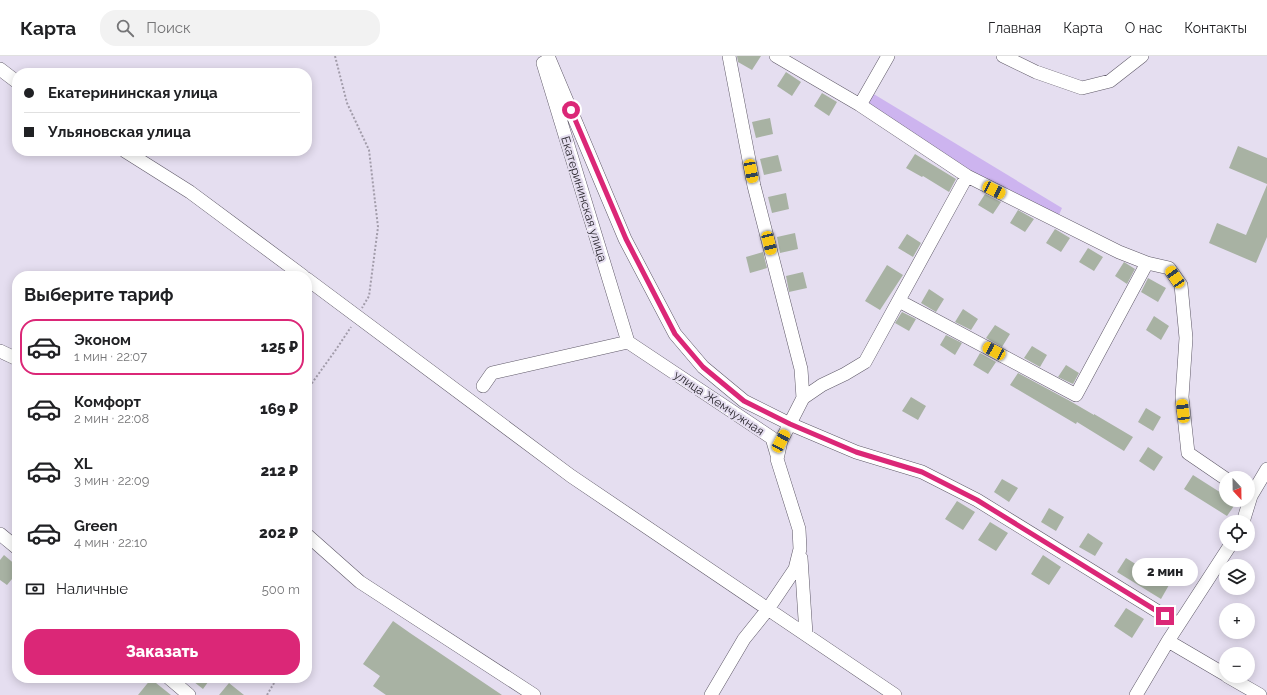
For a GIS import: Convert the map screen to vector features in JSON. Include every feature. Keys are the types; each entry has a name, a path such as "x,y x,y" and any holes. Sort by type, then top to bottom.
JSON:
{"street":[{"name":"Екатерининская улица","path":"541,56 628,342"},
{"name":"Екатерининская улица","path":"548,56 626,239 675,334 703,367 744,401 790,424 856,452 922,472 977,500 1178,624"},
{"path":"729,56 754,186 801,370 803,398"},
{"path":"776,56 860,105 966,176 1119,252 1147,263 1169,268 1181,286 1186,338 1182,397 1188,453 1219,474"},
{"path":"860,105 888,56"},
{"path":"1002,56 1036,72 1082,88 1110,81 1142,56"},
{"path":"0,69 12,78"},
{"path":"133,156 190,192 296,271"},
{"path":"711,695 744,639 768,609 795,569 800,549 799,529 777,459 781,441 803,398 822,385 865,362 966,176"},
{"path":"899,301 1076,395 1147,263"},
{"path":"312,283 571,476 895,695"},
{"path":"484,386 492,373 628,342"},
{"name":"улица Жемчужная","path":"628,342 772,438 799,529 806,634"},
{"path":"0,351 12,357"},
{"path":"1255,486 1267,469"},
{"path":"0,534 12,544"},
{"path":"312,539 360,582 534,695"},
{"path":"1136,695 1178,624 1226,551"},
{"path":"1168,641 1219,671"},
{"path":"175,683 188,695"},
{"path":"1239,683 1260,695"}],"path":[{"path":"312,383 336,351 369,296 378,227 368,150 347,103 335,56"},
{"path":"267,695 274,683"}],"shaded area":[{"path":"872,93 1062,208 1058,217 967,176 866,105"}],"building":[{"path":"737,56 761,56 752,70 738,62"},
{"path":"786,72 801,82 792,96 777,86"},
{"path":"822,93 837,102 829,116 814,106"},
{"path":"770,118 773,134 756,138 752,122"},
{"path":"1238,146 1267,158 1267,184 1229,168"},
{"path":"915,154 956,179 949,192 923,176 922,177 906,168"},
{"path":"778,155 782,171 764,175 760,159"},
{"path":"1267,185 1267,237 1256,263 1209,243 1217,223 1246,235"},
{"path":"786,193 789,209 772,213 768,197"},
{"path":"985,194 1001,202 993,214 978,205"},
{"path":"1018,210 1034,219 1025,232 1010,223"},
{"path":"1055,229 1070,238 1061,252 1046,243"},
{"path":"795,233 798,249 780,253 777,237"},
{"path":"907,234 921,243 913,257 898,248"},
{"path":"1088,248 1103,257 1094,271 1079,262"},
{"path":"763,252 767,268 750,273 746,257"},
{"path":"1124,262 1135,269 1127,284 1115,276"},
{"path":"887,265 903,275 880,310 865,301"},
{"path":"803,272 807,288 789,292 786,276"},
{"path":"1148,278 1166,288 1158,302 1141,292"},
{"path":"929,289 944,299 936,312 921,303"},
{"path":"963,309 978,319 971,330 955,322"},
{"path":"902,312 916,319 909,331 895,323"},
{"path":"1154,316 1169,326 1161,340 1146,330"},
{"path":"995,325 1010,334 1002,347 986,338"},
{"path":"946,335 962,343 955,355 940,345"},
{"path":"1032,346 1047,355 1040,367 1024,358"},
{"path":"980,353 996,362 988,374 973,365"},
{"path":"1066,365 1079,373 1073,384 1058,377"},
{"path":"1018,373 1133,437 1124,451 1077,422 1076,424 1010,385"},
{"path":"911,397 926,406 918,420 902,411"},
{"path":"1146,408 1161,417 1153,431 1138,422"},
{"path":"1148,447 1163,457 1154,471 1139,461"},
{"path":"1193,475 1219,492 1219,507 1233,507 1228,515 1225,515 1184,489"},
{"path":"1002,479 1018,488 1009,502 994,492"},
{"path":"957,501 975,512 963,530 945,519"},
{"path":"1049,508 1064,517 1056,531 1041,522"},
{"path":"990,522 1008,533 996,551 978,540"},
{"path":"1088,533 1103,543 1095,556 1079,547"},
{"path":"4,555 12,562 12,579 7,585 0,580 0,560"},
{"path":"1043,555 1061,567 1049,585 1031,574"},
{"path":"1126,558 1169,585 1161,599 1117,572"},
{"path":"1126,608 1144,619 1132,638 1114,626"},
{"path":"393,621 502,695 386,695 373,686 380,676 363,664"},
{"path":"148,683 156,683 171,695 138,695"},
{"path":"195,683 207,683 203,689"},
{"path":"229,683 244,695 219,695"}],"route":[{"path":"571,110 626,239 675,334 703,367 744,401 790,424 856,452 922,472 977,500 1165,616"}]}
